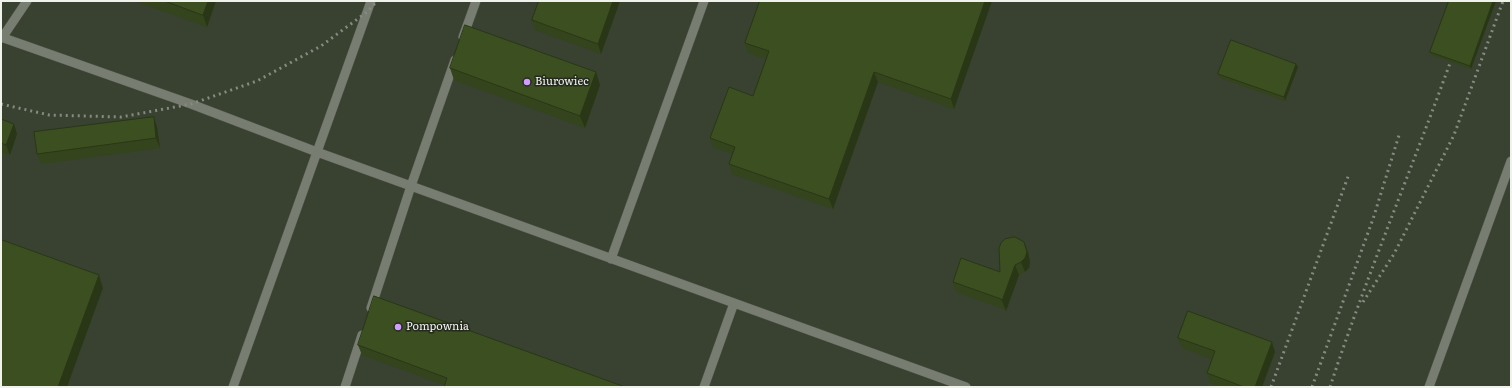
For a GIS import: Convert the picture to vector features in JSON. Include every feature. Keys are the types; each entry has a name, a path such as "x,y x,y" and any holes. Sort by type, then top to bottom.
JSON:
{"lane":[{"path":"27,1 2,38 191,104 317,152 966,387"},
{"path":"233,387 371,1"},
{"path":"345,387 411,186 476,1"},
{"path":"611,258 704,1"},
{"path":"1429,387 1511,161"},
{"path":"704,387 734,303"}],"shaded area":[{"path":"1,1 1511,1 1511,387 1,387"}],"building":[{"path":"165,1 208,1 203,15"},
{"path":"539,1 613,1 598,44 532,20"},
{"path":"760,1 985,1 951,99 874,72 829,199 729,164 735,147 710,138 729,87 753,96 769,51 745,43"},
{"path":"1449,1 1493,1 1470,66 1430,52"},
{"name":"Biurowiec","path":"465,25 596,72 580,116 450,68"},
{"path":"1231,40 1296,64 1284,97 1218,74"},
{"path":"154,117 156,138 37,154 34,132"},
{"path":"1,119 14,124 6,145 1,143"},
{"path":"1015,237 1024,242 1027,252 1025,258 1015,265 1002,301 1001,299 953,282 961,258 1000,272 999,248 1001,243 1005,239"},
{"path":"2,240 99,275 58,387 1,387"},
{"name":"Pompownia","path":"374,296 625,387 444,387 447,378 358,345"},
{"path":"1188,311 1272,342 1255,387 1244,387 1207,373 1215,351 1178,338"}],"railway":[{"path":"1,104 49,115 121,117 191,104 257,81 321,46 367,12 377,1"},
{"path":"1363,302 1394,254 1454,135 1503,1"},
{"path":"1330,387 1359,303 1454,52"},
{"path":"1312,387 1373,219 1400,132"},
{"path":"1271,387 1349,174"}],"place":[{"name":"Biurowiec","path":"527,82"},
{"name":"Pompownia","path":"398,327"}]}
